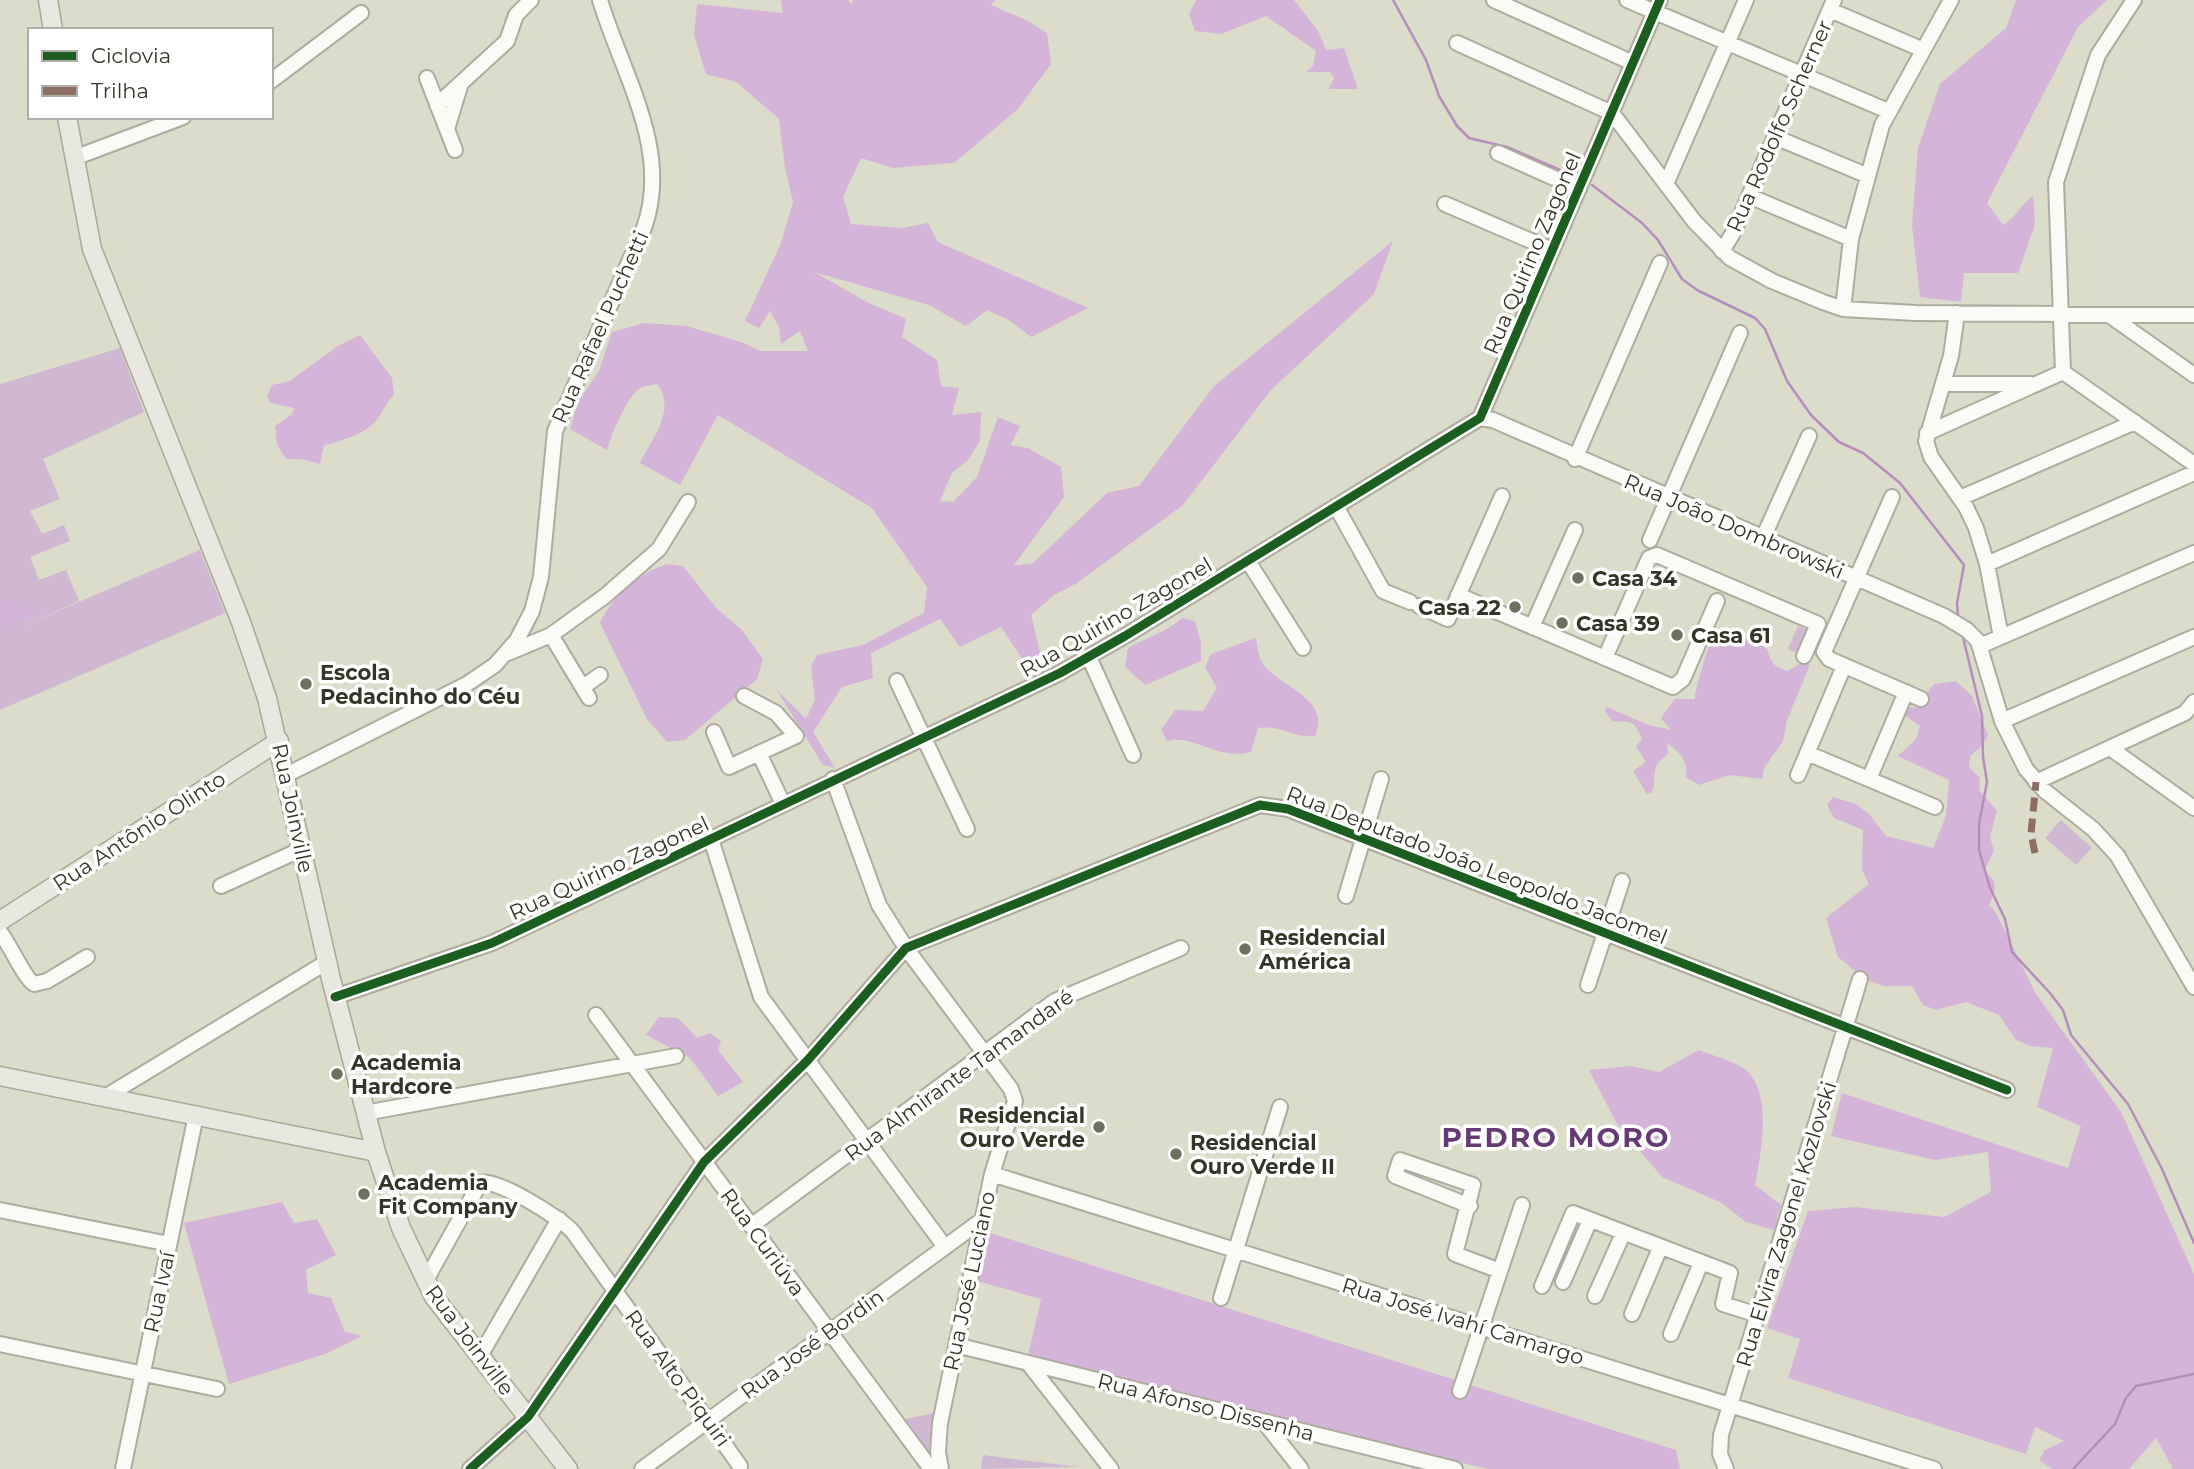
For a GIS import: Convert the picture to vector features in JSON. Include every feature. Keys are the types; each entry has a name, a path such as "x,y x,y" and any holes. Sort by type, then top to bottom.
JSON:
{"main road":[{"path":"48,0 53,28"},
{"name":"Rua Joinville","path":"67,119 92,249 242,622 279,741 335,997 376,1152 404,1237 425,1282 568,1469"},
{"name":"Rua Antônio Olinto","path":"0,921 279,741"},
{"path":"0,1076 376,1152"}],"street":[{"path":"437,105 507,41 516,15 531,0"},
{"name":"Rua Rafael Puchetti","path":"286,775 454,692 489,670 508,653 526,626 539,586 555,431 645,228 653,197 654,165 649,142 600,0"},
{"path":"1494,0 1633,63"},
{"path":"1628,0 1657,6 1727,43 1888,111"},
{"path":"1666,184 1746,0"},
{"path":"1843,309 1851,239 1866,175 1888,111 1951,0"},
{"path":"2063,372 2056,182 2098,55 2134,0"},
{"path":"1832,5 1921,49"},
{"name":"Rua Rodolfo Scherner","path":"1722,251 1749,196 1832,5"},
{"name":"Rua Quirino Zagonel","path":"335,997 492,943 1089,657 1480,418 1657,6"},
{"path":"273,79 361,13"},
{"path":"1457,43 1612,113 1722,251 1737,263 1772,281 1843,309 2194,315"},
{"path":"427,78 455,150"},
{"path":"447,130 462,82"},
{"path":"74,158 178,119"},
{"path":"1775,137 1866,175"},
{"path":"1498,153 1527,163 1579,189"},
{"path":"1749,196 1851,239"},
{"path":"1444,204 1552,250"},
{"path":"1576,458 1660,263"},
{"path":"1957,313 1954,344 1927,433 1931,457 1960,498 1976,528 1987,564 2001,637"},
{"path":"2108,314 2194,374"},
{"path":"1650,540 1740,333"},
{"path":"1927,433 2063,372"},
{"path":"2063,372 2194,464"},
{"path":"1943,384 2035,384"},
{"name":"Rua João Dombrowski","path":"1480,418 1493,420 1951,620 1967,629 1980,646"},
{"path":"1960,498 2135,422"},
{"path":"1763,538 1809,436"},
{"path":"1987,564 2194,473"},
{"path":"1336,506 1383,591 1448,619 1502,496"},
{"path":"1892,497 1858,579 1827,642 1826,656 1921,699"},
{"path":"508,653 551,635 588,610 654,554 688,502"},
{"path":"1532,627 1575,530"},
{"path":"2194,553 1980,646 2002,721 2016,754 2036,782 2093,829 2117,855 2194,987"},
{"path":"1605,659 1649,558 1654,555 1759,605 1818,624 1804,656"},
{"path":"1248,561 1303,648"},
{"path":"1458,595 1668,686 1677,685 1683,679 1717,601"},
{"path":"551,635 586,692 600,676"},
{"path":"2002,721 2194,637"},
{"path":"1089,657 1133,755"},
{"path":"1798,775 1844,666"},
{"path":"897,681 967,829"},
{"path":"1869,779 1906,692"},
{"path":"714,732 729,767 796,736 776,713 744,696"},
{"path":"2036,782 2191,711"},
{"path":"2110,748 2194,808"},
{"path":"760,753 783,804"},
{"path":"1807,753 1936,807"},
{"path":"833,779 870,887 906,948 984,1054"},
{"path":"1346,896 1381,779"},
{"name":"Rua Deputado João Leopoldo Jacomel","path":"470,1469 528,1417 704,1162 807,1062 906,948 1260,806 1288,809 2007,1090"},
{"path":"711,839 755,985 767,1008 945,1247"},
{"path":"221,886 302,849"},
{"path":"1588,985 1622,881"},
{"path":"0,932 15,952 26,977 34,984 47,981 87,957"},
{"name":"Rua Almirante Tamandaré","path":"751,1226 1065,996 1181,948"},
{"path":"105,1097 327,962"},
{"name":"Rua Elvira Zagonel Kozlovski","path":"1726,1469 1720,1444 1730,1405 1860,979"},
{"name":"Rua Curiúva","path":"596,1015 931,1469"},
{"name":"Rua José Luciano","path":"941,1469 938,1438 956,1345 992,1174 1014,1107 1014,1096 984,1054"},
{"path":"365,1113 677,1056"},
{"path":"1221,1298 1280,1107"},
{"name":"Rua Ivaí","path":"123,1469 195,1115"},
{"path":"1470,1206 1395,1176 1400,1160 1474,1185 1470,1206 1455,1254 1500,1271"},
{"name":"Rua José Ivahí Camargo","path":"992,1174 1934,1469"},
{"name":"Rua Alto Piquiri","path":"425,1282 480,1183 493,1182 559,1219 573,1232 740,1466"},
{"path":"1460,1391 1522,1205"},
{"path":"0,1210 169,1244"},
{"path":"1542,1286 1570,1213 1731,1273 1723,1304 1758,1315"},
{"path":"480,1356 559,1219"},
{"name":"Rua José Bordin","path":"642,1469 982,1220"},
{"path":"1563,1282 1590,1220"},
{"path":"1595,1296 1623,1234"},
{"path":"1632,1314 1660,1248"},
{"path":"1671,1335 1702,1264"},
{"path":"0,1344 217,1389"},
{"name":"Rua Afonso Dissenha","path":"956,1345 1455,1469"},
{"path":"1028,1363 1111,1469"},
{"path":"1264,1422 1301,1469"}],"shaded area":[{"path":"781,0 848,0 851,4 854,0 995,0 991,5 1028,21 1047,33 1051,64 1018,109 954,163 893,168 861,158 843,197 851,224 903,228 928,223 938,242 1088,308 1031,337 1009,320 987,310 966,326 929,305 814,272 867,302 906,319 902,337 937,360 941,386 959,388 952,415 981,412 980,441 968,460 952,473 940,501 953,502 977,477 998,417 1020,426 1011,445 1028,448 1061,467 1064,497 1014,565 1032,564 1107,493 1139,486 1214,386 1393,241 1374,294 1271,390 1183,505 1077,583 1054,595 1031,615 1041,656 1029,669 1001,627 960,647 940,619 871,653 873,678 842,687 813,732 835,768 823,765 776,689 806,719 815,700 811,666 817,655 863,645 924,613 927,587 872,508 718,415 680,485 640,463 664,414 663,394 657,384 635,392 625,407 607,450 570,429 578,402 599,371 612,332 644,323 687,326 744,343 760,351 808,351 800,331 781,344 779,327 770,311 759,328 745,321 781,243 793,202 779,119 736,82 706,74 694,35 697,4 783,13"},
{"path":"1196,0 1294,0 1318,31 1326,50 1344,48 1358,89 1329,89 1334,78 1330,72 1306,72 1313,66 1316,51 1266,16 1221,34 1195,31 1189,14"},
{"path":"2016,0 2107,0 2078,27 1987,203 2003,225 2033,196 2035,224 2018,273 1964,273 1961,302 1920,297 1912,225 1918,148 1940,84 2006,28"},
{"path":"360,335 392,378 394,395 378,419 365,430 324,445 320,464 301,459 286,459 277,445 275,426 292,414 294,408 270,403 267,396 272,385 290,381 338,346"},
{"path":"120,348 144,412 43,459 60,499 30,511 42,534 64,525 70,541 30,557 39,580 66,570 79,601 16,629 200,550 225,613 0,710 0,384"},
{"path":"668,564 683,566 717,609 741,629 763,659 757,679 685,740 667,742 647,719 600,623 628,586 647,573"},
{"path":"0,600 16,600 35,612 33,616 0,627"},
{"path":"1182,618 1195,621 1201,643 1201,661 1145,685 1125,667 1128,648 1164,631"},
{"path":"1798,626 1810,631 1801,655 1788,649"},
{"path":"1739,637 1756,641 1767,649 1774,664 1783,670 1788,671 1799,664 1810,665 1787,720 1783,741 1764,768 1762,779 1730,775 1699,785 1686,777 1686,766 1682,757 1667,743 1668,754 1658,764 1652,792 1647,794 1633,771 1646,762 1636,746 1642,739 1633,724 1612,721 1605,711 1607,707 1648,725 1671,730 1661,718 1675,699 1695,699 1712,639"},
{"path":"1256,638 1263,665 1312,705 1318,724 1315,736 1298,735 1274,728 1258,728 1251,752 1239,754 1217,751 1187,741 1167,741 1161,730 1175,710 1203,711 1217,688 1205,667 1211,654"},
{"path":"1956,681 1972,696 1988,735 1982,746 1970,756 1969,767 1980,778 1979,790 1997,811 1990,837 1994,851 1984,871 1995,886 1989,905 1996,913 2036,994 2121,1112 2194,1274 2194,1469 2173,1469 2156,1438 2129,1469 2052,1469 2039,1460 2045,1450 2064,1441 2035,1427 2026,1454 1788,1378 1800,1339 1767,1328 1808,1211 1855,1207 1944,1217 1991,1192 1988,1152 1935,1160 1831,1136 1842,1093 2068,1168 2081,1126 2037,1107 2053,1048 2030,1046 2016,1040 1999,1015 1966,1002 1936,1010 1923,1005 1912,986 1884,986 1866,980 1838,957 1826,918 1869,884 1862,870 1863,830 1834,818 1827,805 1833,797 1856,804 1869,814 1886,836 1933,848 1946,816 1949,780 1898,756 1916,739 1920,726 1904,715 1905,708 1917,707 1934,684"},
{"path":"2061,820 2092,848 2076,865 2045,838"},
{"path":"659,1017 678,1018 697,1038 710,1033 721,1041 718,1050 743,1082 718,1096 690,1058 646,1035"},
{"path":"1699,1050 1745,1069 1756,1084 1763,1112 1763,1127 1755,1185 1781,1205 1774,1230 1746,1222 1720,1202 1662,1177 1617,1124 1589,1070 1631,1066 1659,1072"},
{"path":"282,1202 294,1223 317,1219 336,1255 306,1270 308,1293 331,1298 345,1332 362,1336 325,1354 229,1384 184,1223"},
{"path":"987,1232 1676,1450 1680,1469 1488,1469 1027,1360 1041,1299 977,1281"},
{"path":"933,1413 928,1458 902,1420"},
{"path":"983,1455 1079,1467 981,1469"}],"waterway":[{"path":"1393,0 1426,60 1439,96 1457,126 1469,138 1507,147 1574,176"},
{"path":"1592,185 1642,223 1658,240 1682,279 1697,290 1755,318 1765,329 1787,381 1811,415 1839,442 1863,453 1900,483 1964,565 1957,603 1958,617"},
{"path":"1962,633 1982,716 1983,757 1987,782 1979,824 1979,850 1990,888 2005,919 2012,952 2063,1010 2071,1035 2128,1104 2162,1169 2194,1243"},
{"path":"2073,1469 2115,1424 2126,1398 2136,1386 2194,1374"}],"marked path":[{"path":"2035,853 2031,834 2036,782"}],"cycle path":[{"path":"335,997 492,943 1060,673 1125,636 1480,418 1660,0"},
{"path":"470,1469 528,1417 704,1162 807,1061 906,948 1260,805 1288,809 2007,1090"}],"place":[{"name":"Casa 34","path":"1578,578"},
{"name":"Casa 22","path":"1515,607"},
{"name":"Casa 39","path":"1562,623"},
{"name":"Casa 61","path":"1677,635"},
{"name":"Escola Pedacinho do Céu","path":"306,684"},
{"name":"Residencial América","path":"1245,949"},
{"name":"Academia Hardcore","path":"337,1074"},
{"name":"Residencial Ouro Verde","path":"1099,1127"},
{"name":"Residencial Ouro Verde II","path":"1176,1154"},
{"name":"Academia Fit Company","path":"364,1194"}],"district":[{"name":"PEDRO MORO","path":"1556,1137"}]}
